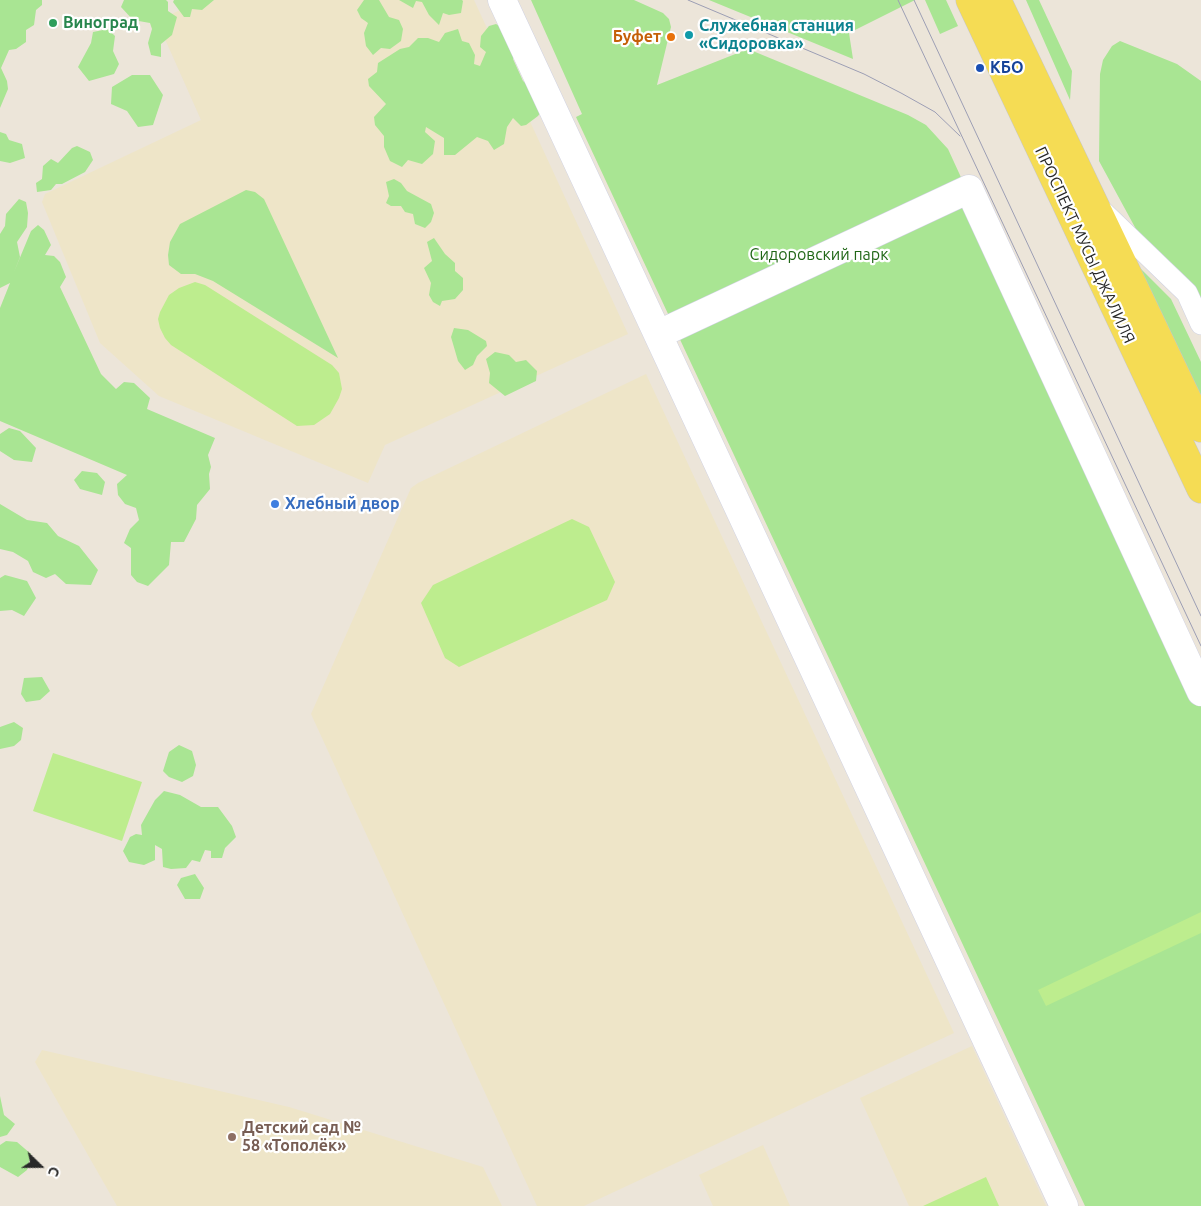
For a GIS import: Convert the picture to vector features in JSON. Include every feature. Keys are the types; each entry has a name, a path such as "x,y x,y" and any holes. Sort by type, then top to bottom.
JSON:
{"main road":[{"name":"ПРОСПЕКТ МУСЫ ДЖАЛИЛЯ","path":"970,0 1201,489"},
{"name":"ПРОСПЕКТ МУСЫ ДЖАЛИЛЯ","path":"997,0 1201,428"}],"street":[{"path":"502,0 1064,1206"},
{"path":"658,334 969,189 1201,692"},
{"path":"1094,204 1187,293 1201,324"}],"shaded area":[{"path":"201,0 474,0 628,334 385,445 368,483 159,396 100,343 42,202 45,194 201,120 157,21"},
{"path":"646,374 954,1033 584,1206 537,1206 311,714 411,488"},
{"path":"972,1046 1046,1206 909,1206 860,1098"},
{"name":"Детский сад № 58 «Тополёк»","path":"42,1050 289,1107 483,1167 502,1206 117,1206 35,1062"},
{"path":"763,1145 790,1206 713,1206 699,1175"}],"green space":[{"path":"0,0 42,0 42,5 36,10 34,25 26,30 26,42 16,49 9,50 1,68 7,81 8,89 0,108"},
{"path":"124,0 166,0 168,2 168,11 177,17 172,35 161,44 161,57 151,55 148,43 152,29 150,23 133,20 121,7"},
{"path":"174,0 214,0 202,10 192,9 190,17 184,17 173,2"},
{"path":"364,0 379,0 389,17 399,20 403,29 401,41 390,49 381,48 373,55 366,46 364,33 368,23 361,18 357,10"},
{"path":"399,0 463,1 461,13 449,15 443,13 439,25 429,15 422,2 416,1 413,8"},
{"name":"Сидоровский парк","path":"531,0 634,0 663,13 669,19 671,27 657,85 748,49 908,115 926,125 948,149 1201,700 1201,1206 1085,1206 576,117 582,114"},
{"path":"709,0 915,0 849,33 853,59"},
{"path":"925,0 946,0 958,26 940,34"},
{"path":"1026,0 1039,0 1072,71 1070,100"},
{"path":"496,24 510,33 515,44 513,59 523,81 536,90 543,109 538,116 526,125 521,126 513,118 507,127 504,144 494,150 488,141 477,137 455,155 444,155 444,138 426,127 425,132 435,141 433,154 422,164 408,160 402,167 390,161 384,147 384,136 375,125 374,117 386,104 369,86 368,79 377,72 378,63 400,49 409,47 418,38 428,38 439,42 445,33 458,29 462,41 469,43 475,55 474,64 480,66 486,52 480,47 481,36 489,26"},
{"path":"108,29 115,36 113,51 119,64 114,74 89,81 78,67 91,43 93,32"},
{"path":"1120,41 1177,64 1201,81 1201,304 1189,280 1137,231 1099,161 1100,74 1103,60 1112,46"},
{"path":"132,75 150,75 163,95 153,125 138,127 127,111 111,104 112,87"},
{"path":"0,132 6,134 9,140 22,144 25,158 10,163 0,161"},
{"path":"77,146 90,152 93,160 85,172 62,184 56,184 51,190 37,192 36,183 42,179 43,166 51,159 58,163 72,148"},
{"path":"394,179 401,183 407,191 431,204 434,213 431,222 425,228 415,224 413,214 405,212 401,206 391,206 386,203 389,196 386,182"},
{"path":"246,190 255,192 264,199 338,358 213,281 195,274 181,274 169,265 170,242 180,224"},
{"path":"19,199 26,202 28,213 27,227 17,242 20,257 14,272 31,231 38,225 44,230 51,245 45,255 54,256 60,262 66,277 60,287 101,374 116,389 124,382 134,383 150,398 147,409 215,438 208,455 211,467 209,474 210,489 197,505 196,519 184,542 171,542 169,565 148,586 137,582 131,575 131,548 124,543 130,529 139,520 136,508 125,504 118,495 117,484 127,475 0,421 0,308 10,283 0,288 0,234 5,226 6,214"},
{"path":"434,238 445,254 455,263 455,271 463,278 463,290 455,299 442,301 440,306 433,302 429,295 431,283 424,268 432,261 427,242"},
{"path":"1137,265 1171,299 1201,362 1201,399"},
{"path":"195,282 205,285 332,365 339,373 342,389 330,414 314,425 297,426 171,345 160,328 158,319 160,312 169,295 179,288"},
{"path":"454,328 468,330 486,341 487,346 477,356 473,365 465,370 458,361 451,337"},
{"path":"495,352 509,355 516,362 526,360 537,371 536,381 505,396 489,383 490,373 486,359"},
{"path":"9,428 20,431 36,448 32,462 14,460 0,451 0,434"},
{"path":"82,471 97,473 105,482 102,495 80,489 74,480"},
{"path":"0,504 27,520 47,523 58,536 79,546 98,570 91,585 66,584 55,574 46,578 33,572 28,561 13,552 0,549"},
{"path":"572,519 589,527 615,582 607,600 459,667 445,658 421,603 433,585"},
{"path":"5,575 27,581 36,598 24,616 12,610 0,611 0,578"},
{"path":"42,677 50,691 40,700 26,702 21,694 24,678"},
{"path":"14,722 23,728 21,740 14,746 0,749 0,727"},
{"path":"179,745 192,751 196,765 193,776 182,782 169,777 163,771 169,752"},
{"path":"53,753 142,782 122,841 33,811"},
{"path":"164,791 180,795 201,807 218,807 232,826 236,837 225,848 222,858 211,858 211,851 205,850 200,862 192,860 186,868 171,869 163,867 162,849 155,845 155,860 144,865 129,862 123,851 130,837 136,834 142,835 141,825 155,800"},
{"path":"195,874 204,888 200,899 185,899 177,885 181,878"},
{"path":"1201,912 1201,933 1046,1006 1038,990"},
{"path":"0,1096 4,1115 15,1124 7,1135 0,1137"},
{"path":"6,1141 17,1142 31,1154 27,1170 18,1177 0,1167 0,1145"},
{"path":"986,1177 999,1206 923,1206"}],"tram line":[{"path":"688,0 864,74 935,112 960,136"},
{"path":"898,0 1201,646"},
{"path":"914,0 1201,616"}],"place":[{"name":"Виноград","path":"53,23"},
{"name":"Служебная станция «Сидоровка»","path":"689,35"},
{"name":"Буфет","path":"671,37"},
{"name":"КБО","path":"980,68"},
{"name":"Хлебный двор","path":"275,504"},
{"name":"Детский сад № 58 «Тополёк»","path":"232,1137"}]}
